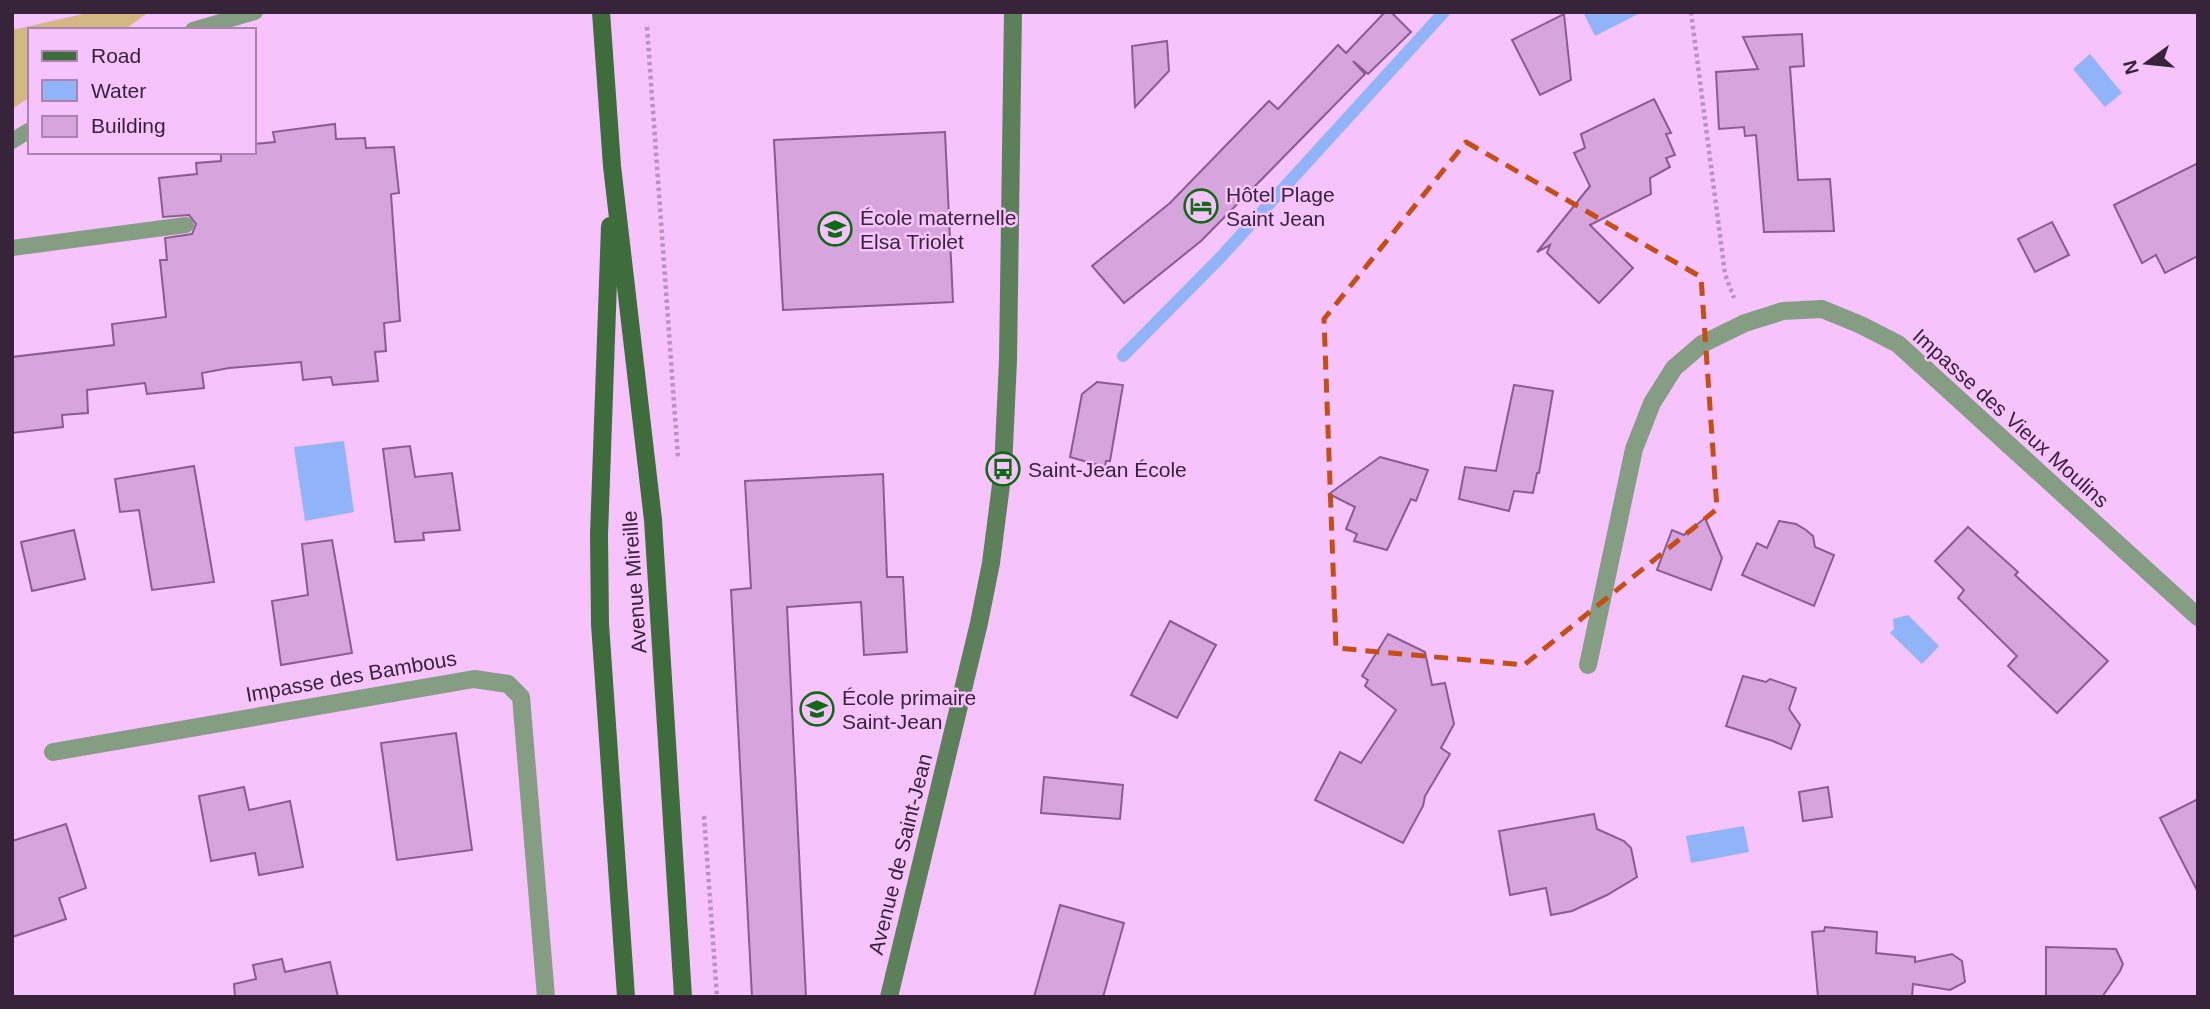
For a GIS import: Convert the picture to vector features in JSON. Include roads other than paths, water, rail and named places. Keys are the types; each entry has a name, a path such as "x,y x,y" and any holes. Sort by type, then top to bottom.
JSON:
{"main road":[{"name":"Avenue Mireille","path":"601,12 612,166 653,520 683,997"},
{"name":"Avenue Mireille","path":"612,166 599,535 600,624 626,997"}],"street":[{"name":"Avenue de Saint-Jean","path":"889,997 979,623 991,562 1003,469 1008,359 1013,12"},
{"name":"Impasse des Vieux Moulins","path":"1588,665 1634,449 1652,403 1674,369 1702,344 1745,323 1783,311 1822,309 1898,344 2198,617"},
{"name":"Impasse des Bambous","path":"53,752 474,679 508,684 521,697 546,997"}],"lane":[{"path":"200,28 255,12"},
{"path":"12,141 28,131"},
{"path":"12,248 186,225"}],"water":[{"path":"1583,12 1642,12 1595,36"},
{"path":"2090,54 2122,93 2105,107 2073,69"},
{"path":"344,441 354,512 305,521 294,447"},
{"path":"1908,615 1939,646 1922,664 1890,633 1894,629 1893,619"},
{"path":"1744,826 1749,852 1691,863 1686,836"}],"waterway":[{"path":"1123,356 1219,259 1444,12"}],"place":[{"name":"Hôtel Plage Saint Jean","path":"1201,206"},
{"name":"École maternelle Elsa Triolet","path":"835,229"},
{"name":"Saint-Jean École","path":"1003,469"},
{"name":"École primaire Saint-Jean","path":"817,709"}]}
